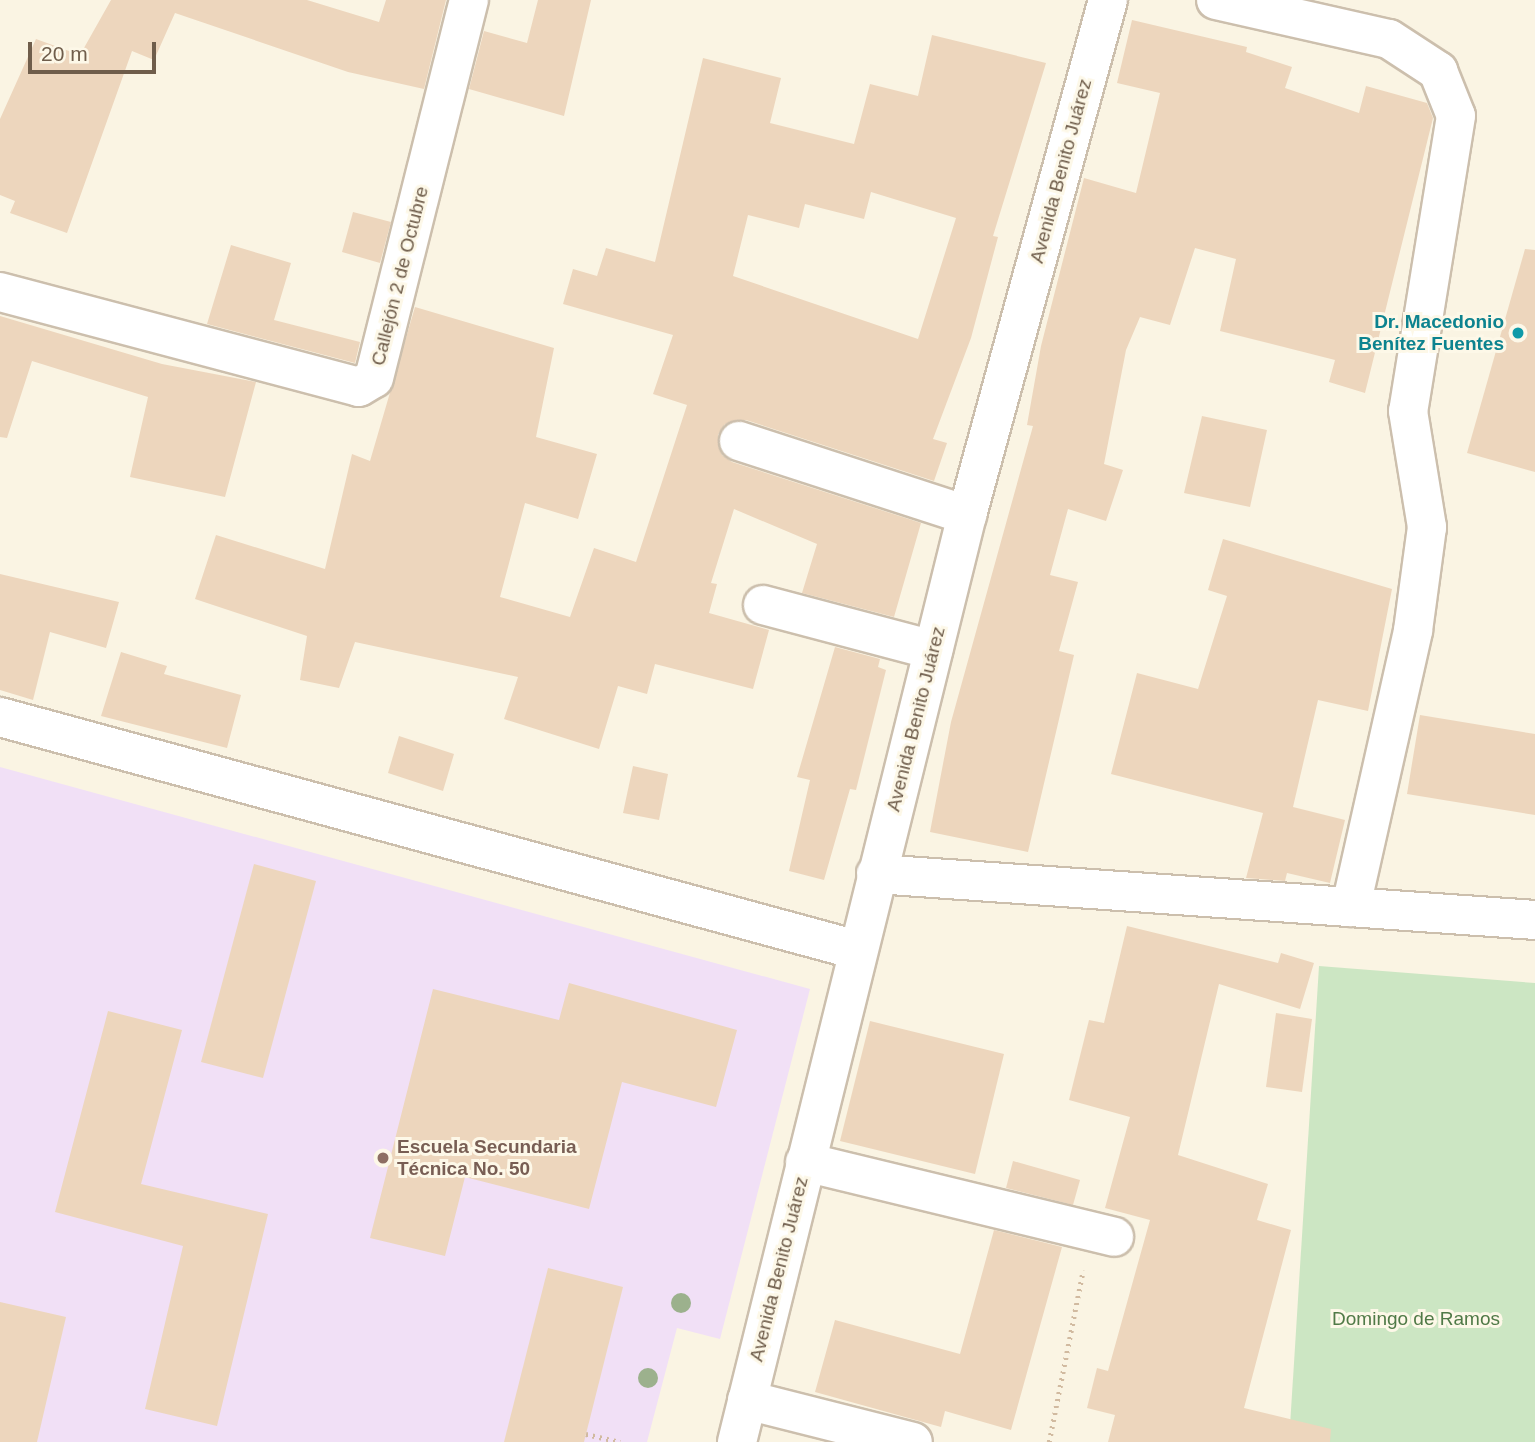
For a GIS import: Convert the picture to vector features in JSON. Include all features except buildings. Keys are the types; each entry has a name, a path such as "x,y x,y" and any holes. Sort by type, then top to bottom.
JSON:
{"street":[{"name":"Callejón 2 de Octubre","path":"0,292 359,387 374,378 469,0"},
{"name":"Avenida Benito Juárez","path":"737,1442 967,515 1108,0"},
{"path":"1216,0 1389,39 1438,71 1456,116 1408,411 1427,527 1415,618 1351,907"},
{"path":"739,441 967,515"},
{"path":"764,606 933,650"},
{"path":"0,717 857,950"},
{"path":"876,874 1535,920"},
{"path":"805,1162 1102,1234"},
{"path":"747,1400 913,1442"}],"path":[{"path":"1049,1442 1102,1234"},
{"path":"586,1434 620,1442"}],"shaded area":[{"name":"Escuela Secundaria Técnica No. 50","path":"0,767 810,989 720,1339 677,1328 647,1442 0,1442"}],"green space":[{"name":"Domingo de Ramos","path":"1319,966 1535,983 1535,1442 1289,1442"}],"place":[{"name":"Dr. Macedonio Benítez Fuentes","path":"1518,333"},
{"name":"Escuela Secundaria Técnica No. 50","path":"383,1158"}]}
